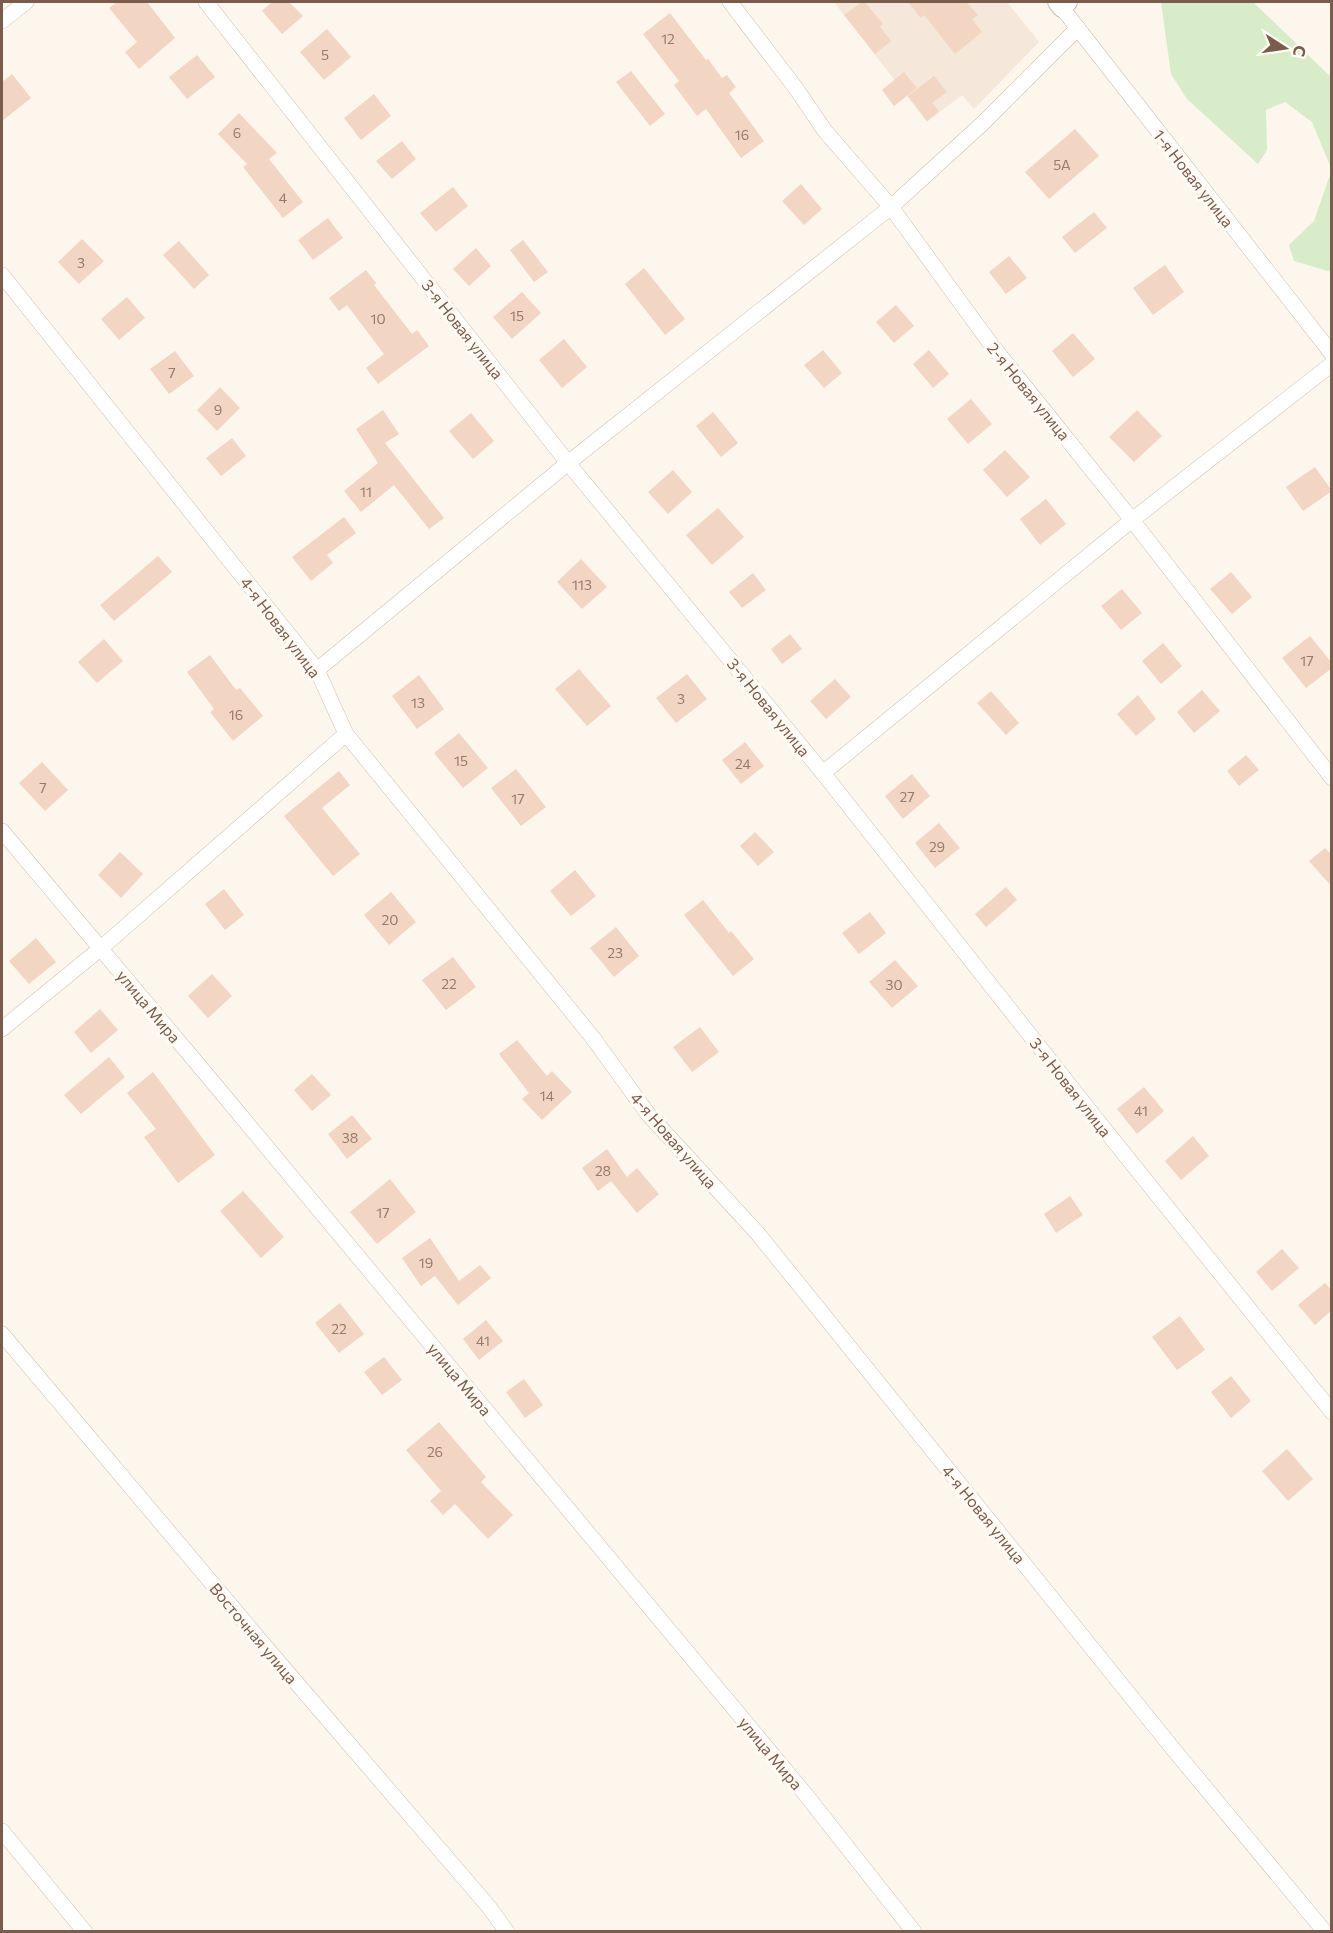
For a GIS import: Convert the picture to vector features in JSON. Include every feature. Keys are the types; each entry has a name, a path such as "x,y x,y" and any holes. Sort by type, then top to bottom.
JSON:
{"street":[{"path":"2,21 26,2"},
{"name":"3-я Новая улица","path":"206,2 568,464 824,773 1101,1125 1332,1412"},
{"name":"2-я Новая улица","path":"730,2 795,87 825,131 891,207 990,343 1132,520 1332,778"},
{"name":"1-я Новая улица","path":"1063,4 1078,28 1332,354"},
{"path":"317,670 568,464 891,207 982,124 1078,28"},
{"name":"4-я Новая улица","path":"2,275 317,670 346,734 593,1038 648,1114 759,1235 1174,1749 1325,1932"},
{"path":"824,773 1132,520 1332,364"},
{"path":"2,1029 100,949 346,734"},
{"name":"улица Мира","path":"2,831 806,1795 914,1932"},
{"name":"Восточная улица","path":"2,1334 256,1636 489,1907 507,1932"},
{"path":"2,1831 85,1932"}],"shaded area":[{"path":"834,2 1007,2 1039,42 974,109 962,95 927,122"}],"green space":[{"path":"1161,2 1253,2 1331,77 1331,168 1312,122 1285,102 1266,110 1267,150 1258,164 1187,99 1171,74"},
{"path":"1331,172 1331,272 1294,261 1289,245 1314,221"}],"building":[{"path":"117,2 147,2 175,38 139,69 125,52 137,42 109,8"},
{"path":"272,2 289,2 303,16 282,34 262,11"},
{"path":"865,2 883,24 880,27 891,41 875,54 844,15"},
{"path":"908,2 966,2 978,15 972,19 982,32 955,54 924,15 921,18"},
{"path":"670,13 722,78 727,75 736,87 729,93 764,141 741,158 706,109 697,116 674,85 679,81 643,34"},
{"path":"327,29 351,57 324,80 300,52"},
{"path":"197,55 215,77 187,99 169,77"},
{"path":"631,71 665,114 650,126 616,82"},
{"path":"904,72 917,88 894,106 882,90"},
{"path":"12,74 31,98 2,121 2,82"},
{"path":"934,76 947,92 932,103 939,111 927,121 908,96"},
{"path":"374,94 391,116 361,140 344,118"},
{"path":"239,113 277,153 269,159 303,202 283,218 243,167 247,164 218,134"},
{"path":"1075,129 1099,156 1049,199 1025,172"},
{"path":"402,141 416,159 392,179 376,161"},
{"path":"801,184 822,209 804,225 782,201"},
{"path":"453,187 468,206 436,232 420,213"},
{"path":"1094,212 1107,228 1075,253 1062,237"},
{"path":"328,218 343,238 313,260 298,240"},
{"path":"82,239 104,261 79,284 58,262"},
{"path":"523,240 548,272 534,282 510,250"},
{"path":"179,241 209,275 194,289 163,255"},
{"path":"476,248 491,266 469,286 453,269"},
{"path":"1009,256 1027,278 1006,294 989,272"},
{"path":"1165,265 1184,292 1153,315 1133,288"},
{"path":"644,268 685,319 665,335 625,284"},
{"path":"366,270 376,283 374,285 412,334 417,330 429,346 378,384 366,368 384,354 347,305 339,311 329,298"},
{"path":"522,292 541,313 512,339 493,317"},
{"path":"127,297 145,318 119,340 101,319"},
{"path":"896,305 914,326 894,343 876,322"},
{"path":"1073,333 1095,359 1073,377 1052,351"},
{"path":"564,339 587,367 562,388 539,360"},
{"path":"823,350 842,373 824,388 804,365"},
{"path":"929,350 949,374 933,388 913,364"},
{"path":"175,351 194,376 169,394 150,369"},
{"path":"220,387 240,408 217,431 197,410"},
{"path":"971,399 992,424 968,444 947,419"},
{"path":"383,410 399,434 385,443 444,518 429,529 394,485 361,512 344,491 378,463 356,429"},
{"path":"1137,410 1162,436 1134,462 1109,437"},
{"path":"713,412 738,443 721,457 696,426"},
{"path":"471,413 494,441 473,459 449,431"},
{"path":"232,438 246,456 221,476 206,458"},
{"path":"1005,450 1030,477 1007,497 983,470"},
{"path":"1315,467 1332,491 1303,511 1286,487"},
{"path":"673,470 692,492 668,514 648,492"},
{"path":"1046,499 1066,524 1040,545 1020,519"},
{"path":"718,508 744,537 712,565 686,535"},
{"path":"344,517 356,533 327,555 333,563 311,581 292,557"},
{"path":"158,556 172,572 114,621 100,605"},
{"path":"581,559 607,587 582,609 557,582"},
{"path":"1231,572 1252,597 1232,614 1210,589"},
{"path":"753,573 766,590 742,608 729,592"},
{"path":"1122,589 1142,613 1121,630 1101,606"},
{"path":"790,634 802,649 782,664 771,649"},
{"path":"1310,636 1332,663 1332,668 1306,688 1282,658"},
{"path":"104,639 123,661 97,683 78,662"},
{"path":"1163,643 1182,666 1161,684 1142,661"},
{"path":"210,655 236,690 240,688 263,716 233,741 210,712 214,709 187,672"},
{"path":"579,669 611,706 587,726 555,689"},
{"path":"687,674 707,699 676,723 656,698"},
{"path":"419,675 444,709 417,729 392,696"},
{"path":"835,679 851,697 826,719 810,701"},
{"path":"1202,690 1220,711 1194,733 1177,712"},
{"path":"991,691 1019,723 1006,735 977,703"},
{"path":"1138,695 1156,719 1136,736 1117,714"},
{"path":"459,733 488,768 463,788 434,753"},
{"path":"745,742 764,766 741,784 722,760"},
{"path":"1246,755 1259,770 1239,786 1227,771"},
{"path":"42,762 68,790 45,811 19,783"},
{"path":"516,769 546,807 521,826 491,788"},
{"path":"339,771 350,785 322,808 360,854 333,876 284,816"},
{"path":"912,774 930,796 903,819 885,796"},
{"path":"939,823 960,848 935,868 915,843"},
{"path":"755,832 774,852 758,866 740,846"},
{"path":"1325,848 1332,855 1332,887 1309,861"},
{"path":"120,852 143,874 121,898 98,875"},
{"path":"575,870 596,896 571,916 550,891"},
{"path":"1006,887 1017,900 986,927 975,914"},
{"path":"224,889 244,915 225,930 205,904"},
{"path":"391,892 416,922 389,945 364,915"},
{"path":"703,900 729,933 731,931 754,959 733,976 684,915"},
{"path":"870,912 886,933 859,954 842,933"},
{"path":"616,927 639,956 614,977 590,948"},
{"path":"36,938 56,962 29,984 9,961"},
{"path":"453,957 476,987 446,1010 422,980"},
{"path":"895,960 918,986 892,1008 869,982"},
{"path":"212,974 232,996 208,1018 188,996"},
{"path":"100,1009 118,1030 91,1053 74,1032"},
{"path":"700,1027 719,1052 692,1072 673,1047"},
{"path":"517,1040 547,1076 552,1071 572,1092 542,1120 522,1099 529,1093 499,1054"},
{"path":"109,1057 125,1077 81,1114 64,1095"},
{"path":"153,1072 215,1155 178,1183 144,1137 156,1129 127,1093"},
{"path":"312,1074 331,1095 312,1111 294,1090"},
{"path":"1144,1087 1164,1111 1137,1134 1117,1109"},
{"path":"352,1115 372,1139 347,1159 328,1134"},
{"path":"1193,1136 1209,1156 1181,1180 1165,1161"},
{"path":"607,1149 627,1177 637,1168 659,1194 637,1213 611,1181 598,1191 582,1168"},
{"path":"390,1179 416,1212 377,1244 350,1212"},
{"path":"243,1191 284,1237 261,1258 220,1211"},
{"path":"1070,1196 1083,1215 1056,1233 1044,1214"},
{"path":"430,1238 459,1281 480,1265 491,1278 458,1305 435,1276 421,1286 402,1258"},
{"path":"1282,1249 1299,1268 1272,1291 1256,1272"},
{"path":"1325,1283 1332,1291 1332,1310 1315,1325 1298,1305"},
{"path":"340,1303 364,1334 339,1353 315,1323"},
{"path":"1180,1316 1205,1350 1177,1370 1152,1337"},
{"path":"486,1320 503,1341 479,1360 463,1339"},
{"path":"384,1357 402,1380 382,1395 364,1372"},
{"path":"1231,1376 1251,1401 1231,1418 1211,1392"},
{"path":"524,1379 543,1405 525,1418 506,1392"},
{"path":"439,1422 486,1477 481,1482 513,1515 488,1539 455,1504 443,1515 430,1501 441,1491 406,1450"},
{"path":"1287,1449 1313,1479 1288,1501 1262,1471"}]}
